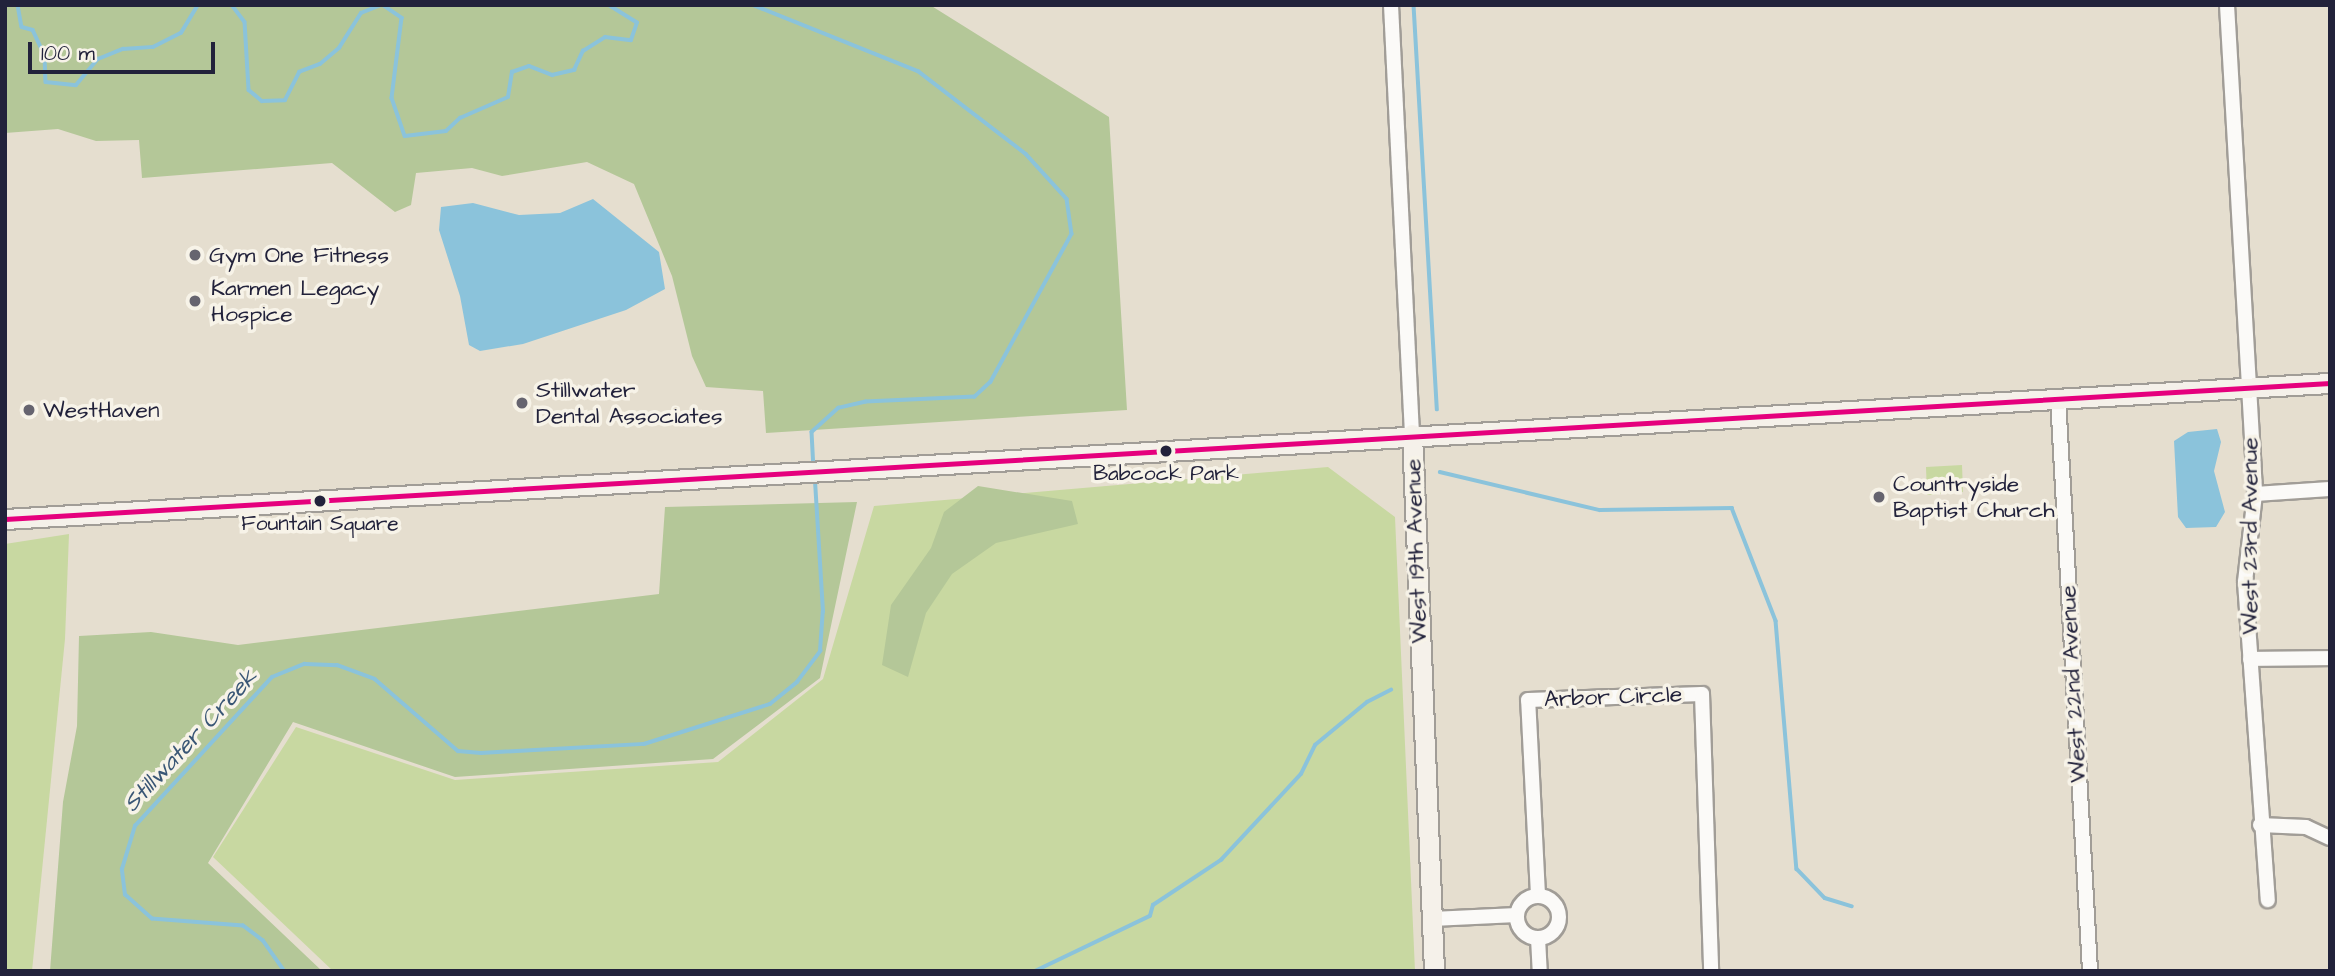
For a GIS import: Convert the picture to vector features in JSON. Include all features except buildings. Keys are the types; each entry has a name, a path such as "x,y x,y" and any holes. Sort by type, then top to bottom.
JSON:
{"street":[{"name":"West 19th Avenue","path":"1391,5 1434,971"},
{"name":"West 23rd Avenue","path":"2227,5 2255,494 2245,582 2260,825 2268,900"},
{"path":"5,519 874,470 1412,434 2330,383"},
{"name":"West 22nd Avenue","path":"2058,398 2090,971"},
{"path":"2255,494 2330,489"},
{"path":"2250,660 2330,658"},
{"name":"Arbor Circle","path":"1538,895 1528,700 1702,694 1711,971"},
{"path":"2260,825 2306,827 2330,838"},
{"path":"1538,895 1555,904 1559,917 1550,934 1538,938 1525,933 1517,915 1526,899 1538,895"},
{"path":"1432,919 1517,915"},
{"path":"1538,938 1540,971"}],"green space":[{"path":"5,5 930,5 1109,117 1127,410 766,433 763,391 706,387 692,356 672,276 634,184 587,162 502,176 472,168 416,173 411,205 395,212 332,163 142,178 139,140 96,141 58,129 5,133"},
{"path":"1962,465 1963,492 1927,495 1926,467"},
{"name":"Babcock Park","path":"1328,467 1395,517 1415,971 333,971 213,857 296,727 455,780 718,762 823,679 874,506"},
{"path":"978,486 1072,501 1078,524 996,543 952,574 926,613 908,677 882,665 891,605 931,548 944,512"},
{"path":"857,502 820,678 713,759 455,777 293,722 208,863 322,971 50,971 63,802 77,726 79,636 151,632 238,645 659,594 665,507"},
{"path":"69,534 65,639 32,971 5,971 5,544"}],"water":[{"path":"593,199 659,252 665,289 626,310 523,344 480,351 469,345 460,296 439,230 441,207 473,203 519,215 560,213"},
{"path":"2217,429 2221,442 2214,471 2225,512 2216,527 2186,528 2178,517 2174,441 2188,432"}],"waterway":[{"path":"18,5 22,27 33,30 45,56 46,82 76,85 98,59 123,49 153,47 181,33 198,5"},
{"path":"232,5 245,22 249,90 262,101 285,100 299,72 320,64 339,48 361,13 381,5"},
{"path":"383,5 402,18 392,98 405,136 446,131 460,118 508,97 512,72 529,66 552,75 574,70 583,51 605,37 631,40 637,23 608,5"},
{"name":"Stillwater Creek","path":"753,5 918,71 1026,154 1067,199 1072,234 991,382 975,397 866,402 839,408 812,432 814,465"},
{"path":"1414,5 1437,409"},
{"path":"1440,472 1600,510 1732,508 1776,621 1797,869 1825,898 1852,906"},
{"name":"Stillwater Creek","path":"284,971 263,941 243,926 152,919 125,895 122,869 135,826 272,677 305,664 337,665 375,679 458,751 481,753 644,744 770,704 797,682 820,651 823,612 815,480"},
{"path":"1035,971 1150,916 1153,905 1221,860 1301,774 1315,745 1367,702 1391,690"}],"transit line":[{"path":"5,519 2330,383"}],"place":[{"name":"Gym One Fitness","path":"195,255"},
{"name":"Karmen Legacy Hospice","path":"195,301"},
{"name":"Stillwater Dental Associates","path":"522,403"},
{"name":"WestHaven","path":"29,410"},
{"name":"Babcock Park","path":"1166,451"},
{"name":"Countryside Baptist Church","path":"1879,497"},
{"name":"Fountain Square","path":"320,501"}]}
